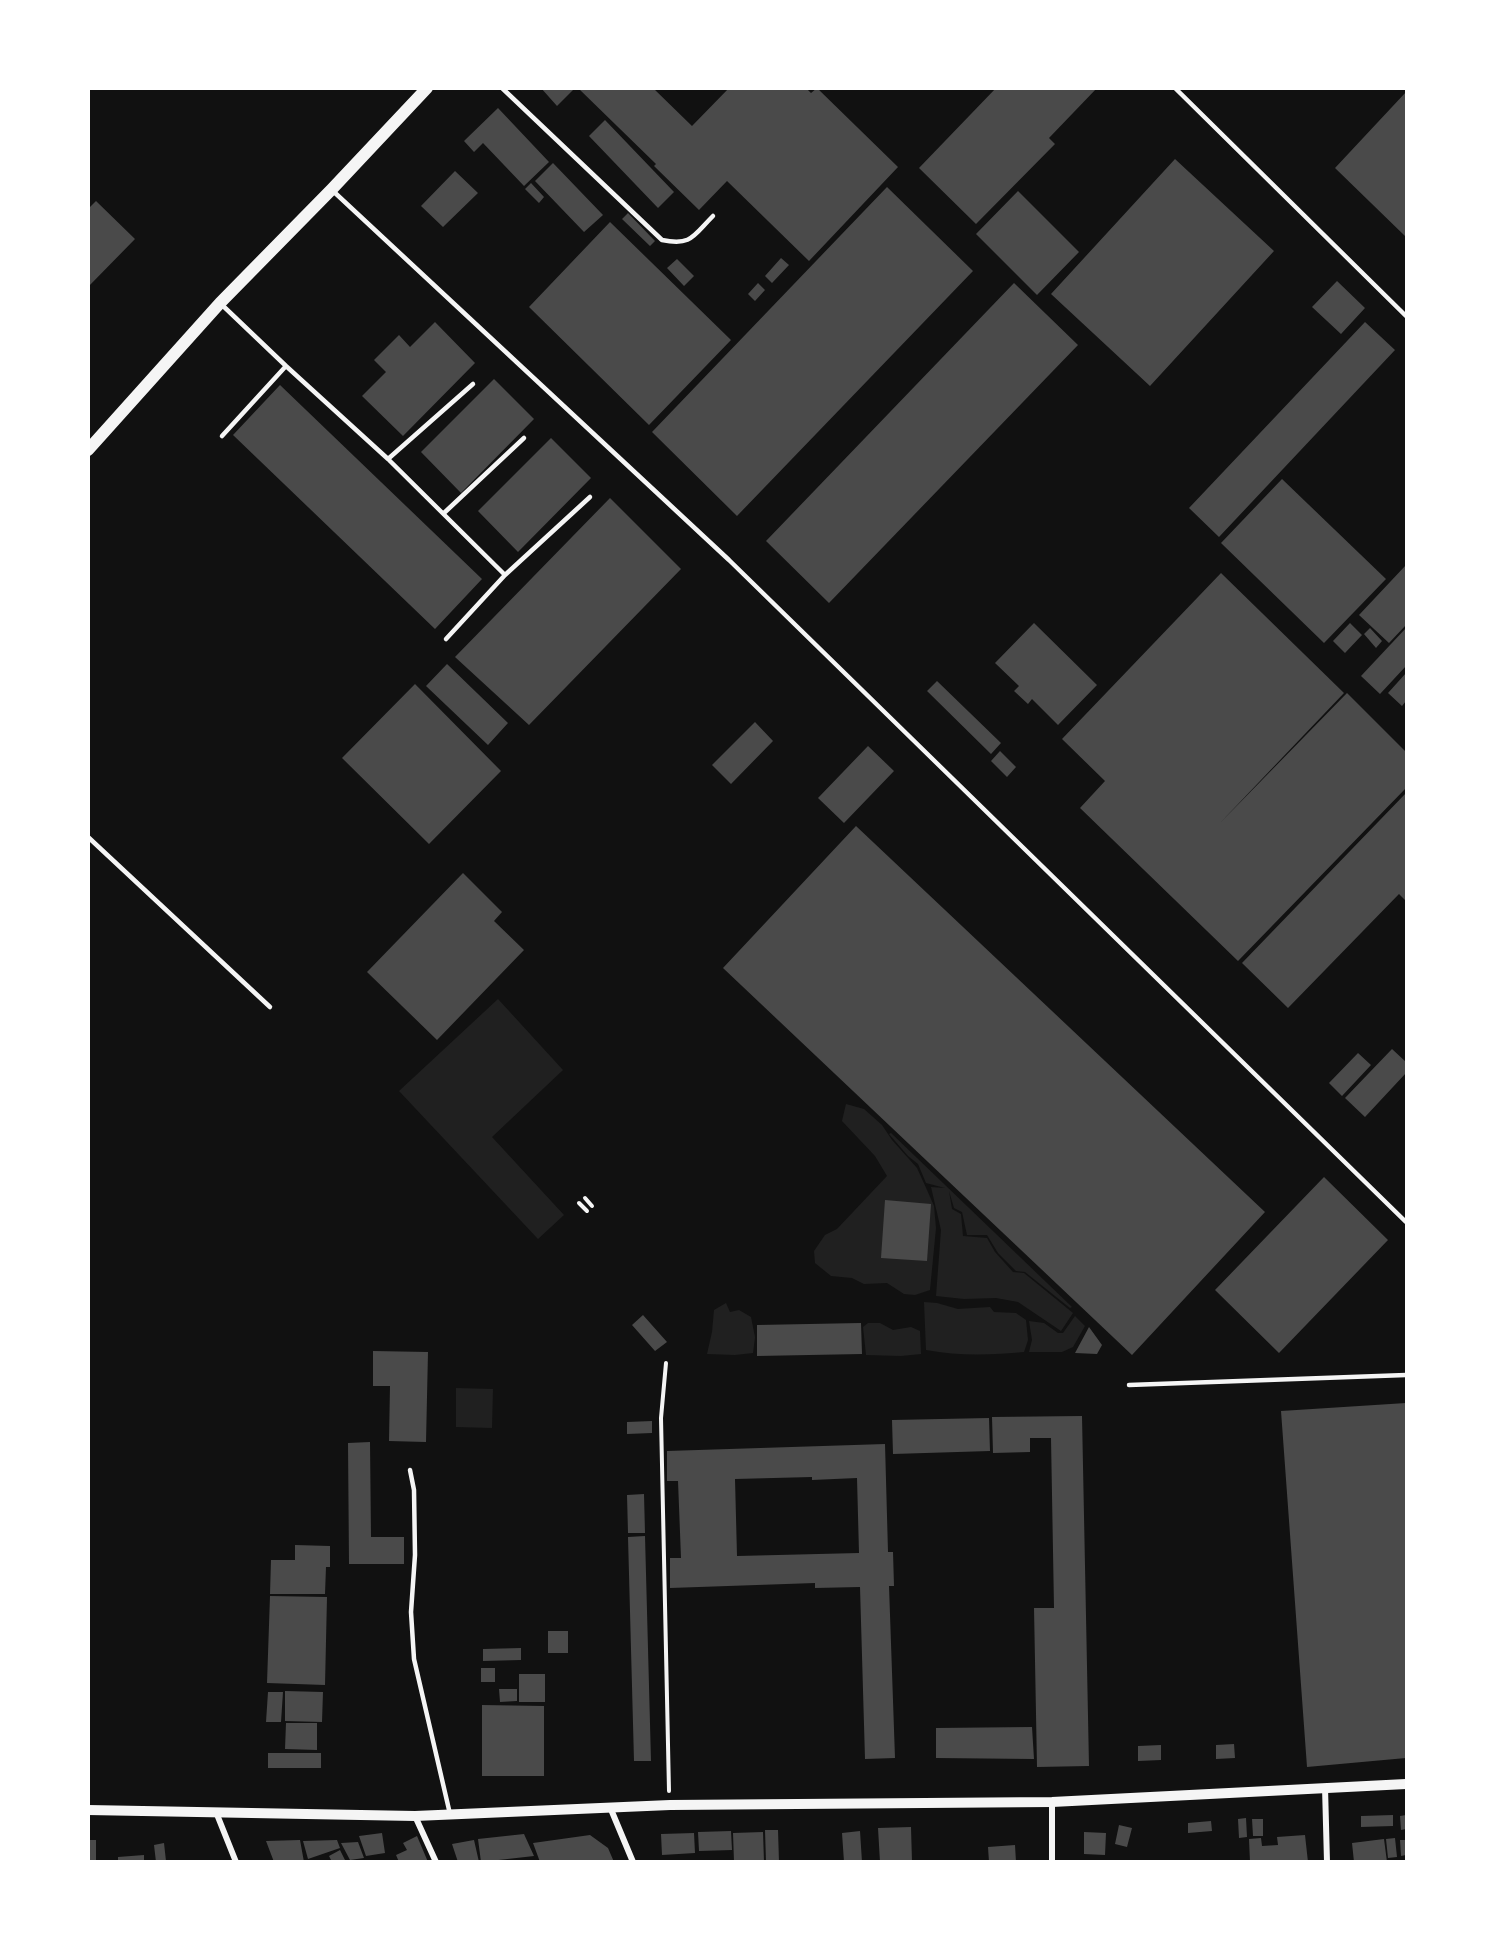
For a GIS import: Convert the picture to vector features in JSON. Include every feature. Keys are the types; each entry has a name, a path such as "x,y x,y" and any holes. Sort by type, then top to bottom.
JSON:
{"main road":[{"path":"88,450 220,303 427,88"}],"street":[{"path":"88,1810 415,1816 670,1804 1052,1802 1407,1784"},
{"path":"1325,1787 1327,1862"},
{"path":"1052,1802 1052,1862"},
{"path":"610,1806 633,1862"},
{"path":"216,1812 236,1862"},
{"path":"415,1816 436,1862"}],"lane":[{"path":"502,88 662,240 680,244 691,238 713,216"},
{"path":"1175,88 1407,316"},
{"path":"332,189 729,560 1407,1222"},
{"path":"220,303 388,459 505,575"},
{"path":"222,436 286,366"},
{"path":"388,459 473,384"},
{"path":"444,513 524,438"},
{"path":"446,639 505,575 590,497"},
{"path":"88,837 270,1007"},
{"path":"1129,1384 1407,1375"},
{"path":"410,1470 414,1490 415,1555 411,1612 414,1659 450,1814"}],"path":[{"path":"585,1198 592,1206"},
{"path":"579,1203 587,1211"},
{"path":"666,1363 661,1418 670,1804"}],"shaded area":[{"path":"498,999 563,1070 492,1137 564,1215 538,1239 399,1091"},
{"path":"846,1104 864,1109 882,1125 917,1168 927,1190 934,1206 936,1228 930,1290 915,1295 904,1294 887,1283 864,1284 852,1278 831,1276 815,1263 814,1251 825,1235 837,1229 887,1176 875,1156 842,1121"},
{"path":"891,1133 1072,1307 1070,1308 1025,1272 1016,1271 998,1253 987,1235 967,1235 962,1212 954,1208 949,1191 952,1209 961,1214 963,1236 987,1238 995,1252 1013,1272 1024,1273 1073,1313 1061,1331 1018,1302 996,1298 964,1299 936,1296 941,1230 931,1187 945,1188 926,1183 918,1164 908,1156 889,1134"},
{"path":"924,1302 958,1309 990,1307 994,1312 1016,1313 1026,1320 1028,1340 1024,1352 975,1354 926,1350"},
{"path":"726,1303 730,1312 739,1310 751,1317 755,1337 753,1353 707,1354 714,1310"},
{"path":"1075,1316 1085,1326 1073,1347 1062,1352 1029,1352 1032,1340 1029,1321 1044,1323 1058,1333 1063,1333"},
{"path":"868,1323 880,1323 893,1330 911,1327 920,1331 921,1354 866,1355 863,1327"},
{"path":"456,1388 493,1389 492,1428 456,1427"}],"building":[{"path":"541,88 571,88 573,90 557,106"},
{"path":"578,88 653,88 692,126 729,88 806,88 811,93 817,88 898,167 809,261 727,181 699,210 654,166 656,164"},
{"path":"996,88 1097,88 1049,138 1055,144 976,224 919,168"},
{"path":"1406,92 1406,237 1335,168"},
{"path":"498,108 549,162 524,186 483,143 474,152 464,141"},
{"path":"605,120 674,192 658,208 589,136"},
{"path":"1175,159 1274,251 1150,386 1051,294"},
{"path":"553,163 603,215 584,232 535,181"},
{"path":"455,171 478,193 443,227 421,206"},
{"path":"531,183 544,197 539,203 525,189"},
{"path":"887,187 973,271 737,516 652,432"},
{"path":"1018,191 1079,252 1037,295 976,234"},
{"path":"96,201 135,239 88,287 88,209"},
{"path":"628,213 655,241 650,246 622,219"},
{"path":"610,222 731,340 649,425 529,307"},
{"path":"781,258 789,265 772,283 765,276"},
{"path":"677,259 694,276 684,286 667,268"},
{"path":"1337,281 1365,308 1341,334 1312,307"},
{"path":"758,283 765,290 755,301 748,294"},
{"path":"1014,283 1078,345 829,603 766,541"},
{"path":"435,322 475,363 403,436 362,396 386,372 374,360 399,335 410,347"},
{"path":"1365,322 1395,350 1219,537 1189,508"},
{"path":"494,379 534,419 461,493 421,452"},
{"path":"280,385 482,579 435,629 233,435"},
{"path":"551,438 591,478 518,552 478,511"},
{"path":"1282,479 1386,579 1324,643 1221,543"},
{"path":"610,498 681,569 529,725 455,657"},
{"path":"1406,565 1406,625 1389,643 1359,615"},
{"path":"1221,573 1344,693 1219,824 1347,693 1406,752 1406,788 1238,961 1080,808 1105,781 1062,739"},
{"path":"1034,623 1097,685 1058,725 1032,699 1028,704 1014,691 1019,686 995,663"},
{"path":"1350,623 1362,635 1345,653 1333,641"},
{"path":"1370,628 1382,641 1376,648 1364,634"},
{"path":"1406,628 1406,666 1380,694 1361,676"},
{"path":"447,664 508,723 488,745 426,686"},
{"path":"1406,673 1406,701 1402,706 1388,693"},
{"path":"937,681 1001,743 991,754 927,691"},
{"path":"415,684 501,771 429,844 342,758"},
{"path":"755,722 773,741 731,784 712,765"},
{"path":"868,746 894,771 844,823 818,798"},
{"path":"1000,751 1016,767 1007,777 991,761"},
{"path":"1406,793 1406,901 1399,894 1288,1008 1242,963"},
{"path":"856,826 1265,1212 1132,1355 723,968"},
{"path":"463,873 502,912 494,921 524,950 437,1040 367,972"},
{"path":"1392,1049 1406,1062 1406,1073 1365,1117 1345,1098"},
{"path":"1358,1053 1371,1065 1342,1096 1329,1083"},
{"path":"1324,1177 1388,1240 1279,1353 1215,1290"},
{"path":"885,1200 931,1204 927,1261 881,1258"},
{"path":"643,1315 667,1342 655,1351 632,1325"},
{"path":"861,1323 862,1354 757,1356 757,1325"},
{"path":"1089,1327 1102,1345 1097,1354 1075,1353"},
{"path":"373,1351 428,1352 426,1442 389,1441 390,1386 373,1386"},
{"path":"1406,1403 1406,1758 1307,1767 1281,1411"},
{"path":"1082,1416 1089,1766 1037,1767 1034,1608 1054,1608 1051,1438 1030,1438 1030,1452 993,1453 992,1417"},
{"path":"989,1418 990,1451 893,1454 892,1420"},
{"path":"652,1421 652,1433 627,1434 627,1422"},
{"path":"370,1442 371,1537 404,1537 404,1564 349,1564 348,1443"},
{"path":"885,1444 888,1552 893,1552 894,1586 889,1586 895,1758 865,1759 860,1587 815,1588 815,1583 670,1588 670,1558 681,1558 678,1481 667,1481 667,1451","holes":["812,1477 812,1480 857,1478 859,1553 737,1556 735,1479"]},
{"path":"644,1494 645,1533 628,1533 627,1495"},
{"path":"645,1536 651,1761 634,1761 628,1537"},
{"path":"295,1545 330,1546 330,1567 326,1567 325,1594 270,1594 271,1560 295,1560"},
{"path":"270,1596 327,1597 325,1685 267,1683"},
{"path":"548,1631 568,1631 568,1653 548,1653"},
{"path":"521,1648 521,1660 483,1661 483,1649"},
{"path":"481,1668 495,1668 495,1682 481,1682"},
{"path":"519,1674 545,1674 545,1702 519,1702"},
{"path":"499,1689 517,1689 517,1701 500,1702"},
{"path":"285,1691 323,1692 322,1722 285,1721"},
{"path":"268,1692 283,1692 281,1722 266,1722"},
{"path":"482,1705 544,1706 544,1776 482,1776"},
{"path":"286,1723 317,1723 317,1750 285,1749"},
{"path":"1032,1727 1034,1759 936,1758 936,1728"},
{"path":"1234,1744 1235,1758 1216,1759 1216,1745"},
{"path":"1161,1745 1161,1760 1138,1761 1138,1746"},
{"path":"268,1753 321,1753 321,1768 268,1768"},
{"path":"1393,1815 1393,1826 1361,1827 1361,1816"},
{"path":"1406,1815 1406,1829 1401,1830 1400,1816"},
{"path":"1246,1818 1247,1837 1239,1838 1238,1819"},
{"path":"1252,1819 1263,1819 1263,1836 1253,1836"},
{"path":"1211,1821 1212,1831 1188,1833 1188,1823"},
{"path":"1119,1825 1132,1828 1127,1847 1115,1844"},
{"path":"911,1827 912,1862 880,1862 878,1828"},
{"path":"765,1830 778,1830 779,1862 766,1862"},
{"path":"731,1831 732,1850 699,1851 698,1832"},
{"path":"860,1831 862,1862 844,1862 842,1833"},
{"path":"763,1832 764,1862 734,1862 733,1833"},
{"path":"1084,1832 1106,1833 1105,1855 1084,1854"},
{"path":"382,1833 385,1853 366,1856 359,1836"},
{"path":"694,1833 695,1853 662,1855 661,1834"},
{"path":"524,1834 534,1856 481,1862 478,1839"},
{"path":"590,1835 608,1848 614,1862 540,1862 533,1843"},
{"path":"1305,1835 1308,1862 1250,1862 1249,1839 1261,1838 1262,1846 1278,1845 1277,1837"},
{"path":"417,1836 428,1862 399,1862 396,1855 407,1850 403,1843"},
{"path":"1395,1838 1397,1857 1388,1858 1386,1839"},
{"path":"1384,1839 1387,1862 1354,1862 1352,1843"},
{"path":"88,1840 96,1840 96,1862 88,1862"},
{"path":"300,1840 304,1862 274,1862 266,1841"},
{"path":"337,1840 340,1848 308,1859 303,1841"},
{"path":"474,1840 479,1862 458,1862 452,1844"},
{"path":"1400,1840 1406,1840 1406,1855 1401,1856"},
{"path":"358,1842 364,1858 350,1860 341,1843"},
{"path":"164,1843 166,1861 156,1862 154,1845"},
{"path":"1015,1845 1016,1862 989,1862 988,1847"},
{"path":"340,1850 345,1860 332,1862 329,1856"},
{"path":"144,1855 144,1862 118,1862 118,1857"}]}
